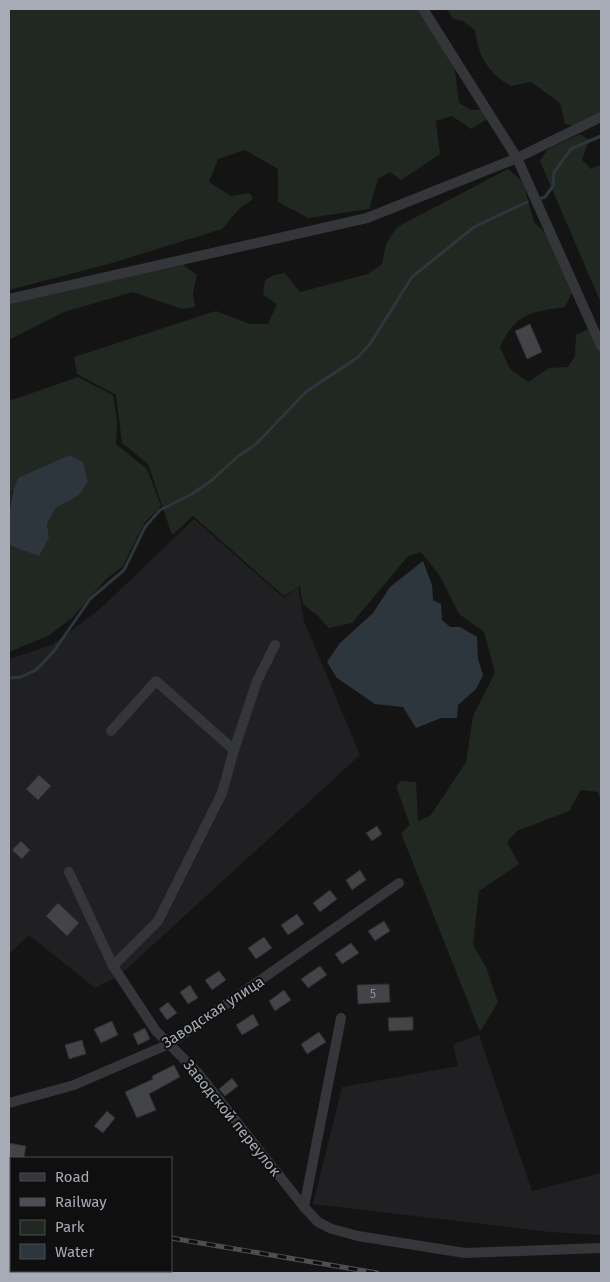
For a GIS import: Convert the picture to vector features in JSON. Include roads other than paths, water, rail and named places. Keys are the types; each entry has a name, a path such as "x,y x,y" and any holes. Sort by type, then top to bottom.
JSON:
{"street":[{"path":"422,9 517,158 601,346"},
{"path":"9,299 367,218 517,158 601,117"},
{"path":"113,966 158,921 222,793 257,682 275,645"},
{"path":"111,730 156,681 234,750"},
{"name":"Заводской переулок","path":"69,872 113,966 156,1031 198,1073 318,1222 332,1229 358,1236 465,1253 601,1248"},
{"name":"Заводская улица","path":"9,1103 74,1085 169,1044 399,883"},
{"path":"304,1207 341,1018"}],"water":[{"path":"70,455 83,462 88,482 79,495 56,508 47,524 49,538 39,556 9,545 11,503 18,478"},
{"path":"423,561 432,585 433,600 441,604 442,620 450,627 460,627 477,637 478,659 483,675 476,689 458,705 457,718 441,718 416,728 403,707 375,704 337,678 327,662 340,643 373,613 390,587"}],"waterway":[{"path":"539,199 545,197 553,186 554,172 571,149 601,136"},
{"path":"9,678 21,677 36,670 54,651 90,599 124,570 145,527 160,510 192,494 212,480 237,457 255,445 307,391 357,358 370,344 412,277 474,227 527,202"}],"railway":[{"path":"172,1238 377,1273"}]}
